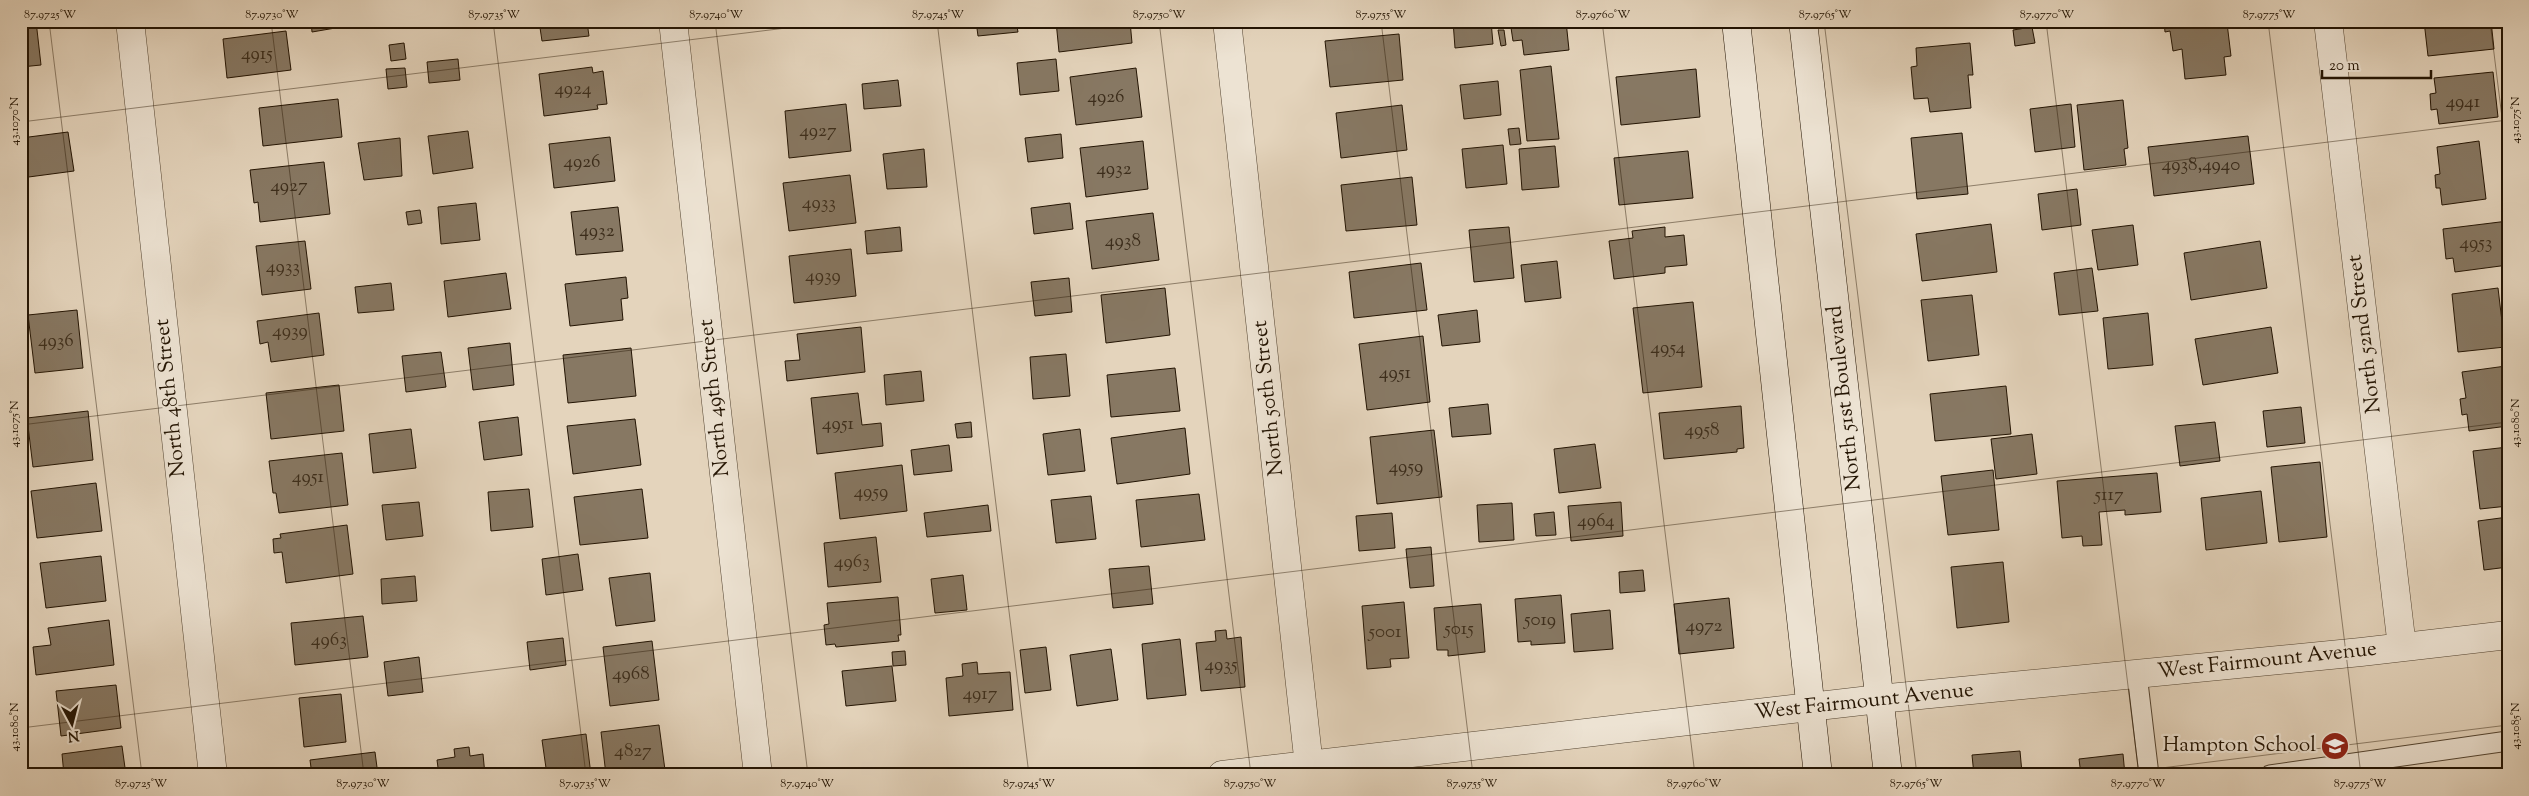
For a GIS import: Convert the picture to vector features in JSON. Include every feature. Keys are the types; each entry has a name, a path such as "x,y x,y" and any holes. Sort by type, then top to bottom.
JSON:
{"street":[{"name":"North 48th Street","path":"130,21 213,775"},
{"name":"North 49th Street","path":"673,21 758,775"},
{"name":"North 50th Street","path":"1227,21 1310,770"},
{"path":"1736,21 1818,775"},
{"name":"North 51st Boulevard","path":"1803,21 1888,775"},
{"name":"North 52nd Street","path":"2328,21 2402,647"},
{"name":"West Fairmount Avenue","path":"1222,775 1310,770 1879,699 2508,635"}],"lane":[{"path":"2137,674 2149,775"},
{"path":"2270,775 2508,741"}],"building":[{"path":"21,21 36,21 41,65 21,67"},
{"path":"311,21 347,21 347,26 312,32"},
{"path":"539,21 591,21 587,22 589,36 542,41"},
{"path":"785,21 843,21 786,26"},
{"path":"976,21 1016,21 1018,32 978,36"},
{"path":"1056,21 1130,21 1132,43 1059,52"},
{"path":"1453,21 1491,21 1493,44 1455,48"},
{"path":"1510,21 1566,21 1569,50 1524,55 1522,40 1513,41"},
{"path":"1923,21 1958,21 1958,23 1924,27"},
{"path":"2164,21 2214,21 2214,25 2227,23 2231,56 2224,57 2226,75 2185,79 2182,49 2173,51 2170,31 2165,32"},
{"path":"2424,21 2491,21 2494,49 2428,56"},
{"path":"2032,27 2035,43 2015,46 2013,30"},
{"path":"1498,30 1504,30 1506,45 1501,46"},
{"path":"286,31 291,70 227,78 223,39"},
{"path":"1399,34 1403,80 1330,87 1325,41"},
{"path":"404,43 406,59 391,61 389,45"},
{"path":"1970,43 1973,75 1968,75 1971,108 1930,112 1928,98 1914,99 1911,67 1917,66 1916,48"},
{"path":"458,59 460,80 429,83 427,62"},
{"path":"1056,59 1059,91 1020,95 1017,63"},
{"path":"1551,66 1559,139 1527,141 1520,70"},
{"path":"592,67 593,73 603,71 607,104 597,105 598,109 544,116 539,74"},
{"path":"405,68 407,87 388,89 386,69"},
{"path":"1136,68 1142,117 1076,125 1070,77"},
{"path":"1696,69 1700,117 1621,125 1616,77"},
{"path":"2493,72 2498,117 2439,124 2437,109 2431,110 2430,94 2436,93 2434,78"},
{"path":"898,80 901,106 864,109 862,84"},
{"path":"1498,81 1501,115 1464,119 1460,85"},
{"path":"338,99 342,137 263,146 259,108"},
{"path":"2123,100 2128,148 2124,149 2126,165 2084,170 2077,105"},
{"path":"846,104 851,151 789,158 785,111"},
{"path":"2071,104 2075,147 2035,152 2030,109"},
{"path":"1402,105 1407,150 1341,158 1336,113"},
{"path":"1519,128 1521,144 1510,145 1508,129"},
{"path":"468,131 473,168 433,174 428,136"},
{"path":"68,132 74,171 21,178 21,138"},
{"path":"1962,133 1968,194 1917,199 1911,138"},
{"path":"1061,134 1063,158 1028,162 1025,138"},
{"path":"2248,136 2254,184 2154,196 2148,147"},
{"path":"610,137 615,181 554,188 549,144"},
{"path":"400,138 402,176 364,180 358,143"},
{"path":"1143,141 1148,189 1086,197 1080,148"},
{"path":"2479,141 2486,199 2442,205 2440,188 2436,188 2435,175 2440,174 2437,147"},
{"path":"1503,145 1507,184 1466,188 1462,149"},
{"path":"1555,146 1559,187 1522,190 1519,149"},
{"path":"924,149 927,187 887,189 883,154"},
{"path":"1688,151 1693,198 1619,205 1614,158"},
{"path":"324,162 330,214 260,222 258,202 254,203 250,170"},
{"path":"850,175 856,223 789,231 783,183"},
{"path":"1412,177 1417,225 1346,231 1341,185"},
{"path":"2077,189 2081,225 2042,230 2038,194"},
{"path":"476,203 480,240 441,244 438,207"},
{"path":"1070,203 1073,229 1034,234 1031,208"},
{"path":"618,207 623,251 576,255 571,212"},
{"path":"420,210 422,223 408,225 406,212"},
{"path":"1153,213 1159,260 1092,269 1086,221"},
{"path":"2508,221 2508,265 2455,272 2453,258 2446,259 2443,229"},
{"path":"1991,224 1997,272 1922,281 1916,234"},
{"path":"2133,225 2138,265 2098,270 2092,230"},
{"path":"900,227 902,251 867,254 865,231"},
{"path":"1509,227 1514,278 1474,282 1469,230"},
{"path":"1665,227 1665,237 1684,235 1687,265 1665,267 1665,273 1614,279 1609,241 1633,238 1632,231"},
{"path":"305,241 311,289 262,295 256,246"},
{"path":"2260,241 2267,288 2191,300 2184,253"},
{"path":"851,249 856,296 794,303 789,256"},
{"path":"1557,261 1561,298 1525,302 1521,265"},
{"path":"1421,263 1427,310 1354,318 1349,272"},
{"path":"2092,268 2098,311 2059,315 2054,273"},
{"path":"506,273 511,309 448,317 444,281"},
{"path":"626,277 628,298 621,299 623,320 570,326 565,284"},
{"path":"1069,278 1072,312 1035,316 1031,282"},
{"path":"391,283 394,310 358,313 355,287"},
{"path":"1165,288 1170,335 1106,343 1101,295"},
{"path":"2498,288 2505,347 2458,352 2452,294"},
{"path":"1972,295 1979,355 1928,361 1921,300"},
{"path":"1693,302 1702,387 1643,393 1633,308"},
{"path":"77,310 83,368 35,373 28,315"},
{"path":"1477,310 1480,342 1442,346 1438,315"},
{"path":"319,313 324,355 271,362 268,342 260,344 257,321"},
{"path":"2148,313 2153,365 2108,369 2103,318"},
{"path":"861,327 865,372 787,381 785,361 800,360 797,334"},
{"path":"2271,327 2278,373 2203,385 2195,339"},
{"path":"1423,336 1430,402 1367,410 1359,344"},
{"path":"510,343 514,385 473,390 468,348"},
{"path":"631,348 636,396 568,403 563,355"},
{"path":"441,352 446,387 406,392 402,356"},
{"path":"1066,354 1070,396 1033,399 1030,357"},
{"path":"2506,366 2508,426 2469,431 2467,414 2462,415 2460,399 2466,398 2462,372"},
{"path":"1175,368 1180,411 1111,417 1107,375"},
{"path":"921,371 924,401 886,405 884,375"},
{"path":"339,385 344,431 271,439 266,393"},
{"path":"2006,386 2011,434 1935,441 1930,394"},
{"path":"858,393 862,425 881,423 883,446 817,454 811,398"},
{"path":"1488,404 1491,434 1452,437 1449,408"},
{"path":"1741,406 1744,448 1737,449 1737,452 1664,459 1659,413"},
{"path":"2301,407 2305,443 2267,447 2263,411"},
{"path":"88,411 93,460 33,467 27,418"},
{"path":"518,417 522,455 484,460 479,422"},
{"path":"635,419 641,465 573,474 567,426"},
{"path":"971,422 972,437 957,438 955,424"},
{"path":"2215,422 2220,461 2180,466 2175,426"},
{"path":"1185,428 1190,474 1117,484 1111,438"},
{"path":"411,429 416,468 373,473 369,434"},
{"path":"1080,429 1085,471 1048,475 1043,434"},
{"path":"1434,430 1442,497 1377,504 1370,437"},
{"path":"2032,434 2037,474 1996,479 1991,439"},
{"path":"1595,444 1601,488 1559,493 1554,449"},
{"path":"949,445 952,471 914,475 911,450"},
{"path":"2508,447 2508,506 2480,509 2473,451"},
{"path":"342,453 348,505 279,513 276,493 273,493 269,461"},
{"path":"2320,462 2327,537 2279,542 2271,467"},
{"path":"902,465 907,511 840,519 835,473"},
{"path":"1993,470 1999,530 1948,535 1941,476"},
{"path":"2157,473 2161,512 2125,515 2125,510 2099,512 2102,545 2083,546 2082,536 2062,538 2057,481"},
{"path":"96,483 102,531 37,538 31,491"},
{"path":"529,489 533,527 491,531 488,492"},
{"path":"642,489 648,538 580,545 574,497"},
{"path":"2261,491 2267,543 2206,550 2201,498"},
{"path":"1199,494 1205,540 1141,547 1136,500"},
{"path":"1091,496 1096,539 1056,543 1051,500"},
{"path":"419,502 423,536 386,540 382,505"},
{"path":"1621,502 1623,536 1571,541 1568,506"},
{"path":"1512,503 1514,540 1479,542 1477,505"},
{"path":"988,505 991,531 927,537 924,513"},
{"path":"1554,512 1556,535 1536,536 1534,514"},
{"path":"1392,513 1395,548 1359,551 1356,516"},
{"path":"2508,517 2508,567 2484,570 2478,521"},
{"path":"347,525 353,574 286,583 282,552 274,553 273,539 281,538 280,534"},
{"path":"876,537 881,582 828,587 824,543"},
{"path":"1431,547 1434,586 1410,588 1406,549"},
{"path":"578,554 583,590 546,595 542,559"},
{"path":"101,556 106,601 46,608 40,563"},
{"path":"2003,562 2009,622 1957,628 1951,567"},
{"path":"1149,566 1153,604 1113,608 1109,569"},
{"path":"1643,570 1645,591 1620,593 1619,572"},
{"path":"650,573 655,621 616,626 609,578"},
{"path":"963,575 967,610 935,613 931,579"},
{"path":"415,576 417,601 382,604 381,579"},
{"path":"1561,595 1565,643 1531,645 1531,641 1518,642 1515,599"},
{"path":"898,597 901,635 898,635 899,641 836,647 835,644 826,645 824,625 829,624 827,603"},
{"path":"1729,598 1734,648 1679,654 1674,604"},
{"path":"1404,602 1409,658 1390,659 1391,667 1367,669 1362,606"},
{"path":"1481,604 1485,652 1448,656 1448,650 1437,650 1434,608"},
{"path":"1610,610 1613,649 1574,652 1571,614"},
{"path":"363,616 368,657 295,665 291,623"},
{"path":"109,620 114,665 36,675 33,647 51,645 48,628"},
{"path":"1226,630 1227,639 1241,637 1245,687 1201,691 1196,643 1216,641 1215,631"},
{"path":"563,638 566,665 530,670 527,642"},
{"path":"1180,639 1186,695 1147,699 1142,644"},
{"path":"652,641 659,700 610,706 603,647"},
{"path":"1046,647 1051,690 1025,693 1020,650"},
{"path":"1111,649 1118,700 1077,706 1070,655"},
{"path":"905,651 906,665 893,666 892,652"},
{"path":"419,657 423,692 388,696 384,662"},
{"path":"977,662 978,674 1010,672 1013,710 949,716 946,678 963,676 962,664"},
{"path":"892,666 896,701 846,706 842,671"},
{"path":"116,685 121,728 61,736 56,691"},
{"path":"341,694 346,742 304,747 299,698"},
{"path":"659,725 665,770 606,775 601,732"},
{"path":"586,734 591,775 547,775 542,740"},
{"path":"122,746 126,775 64,775 62,754"},
{"path":"469,747 470,756 483,754 485,775 439,775 437,760 455,757 454,749"},
{"path":"2020,751 2022,773 1974,775 1972,755"},
{"path":"375,752 378,775 312,775 310,760"},
{"path":"2123,754 2125,775 2081,775 2079,759"}],"place":[{"name":"Hampton School","path":"2335,746"}]}
